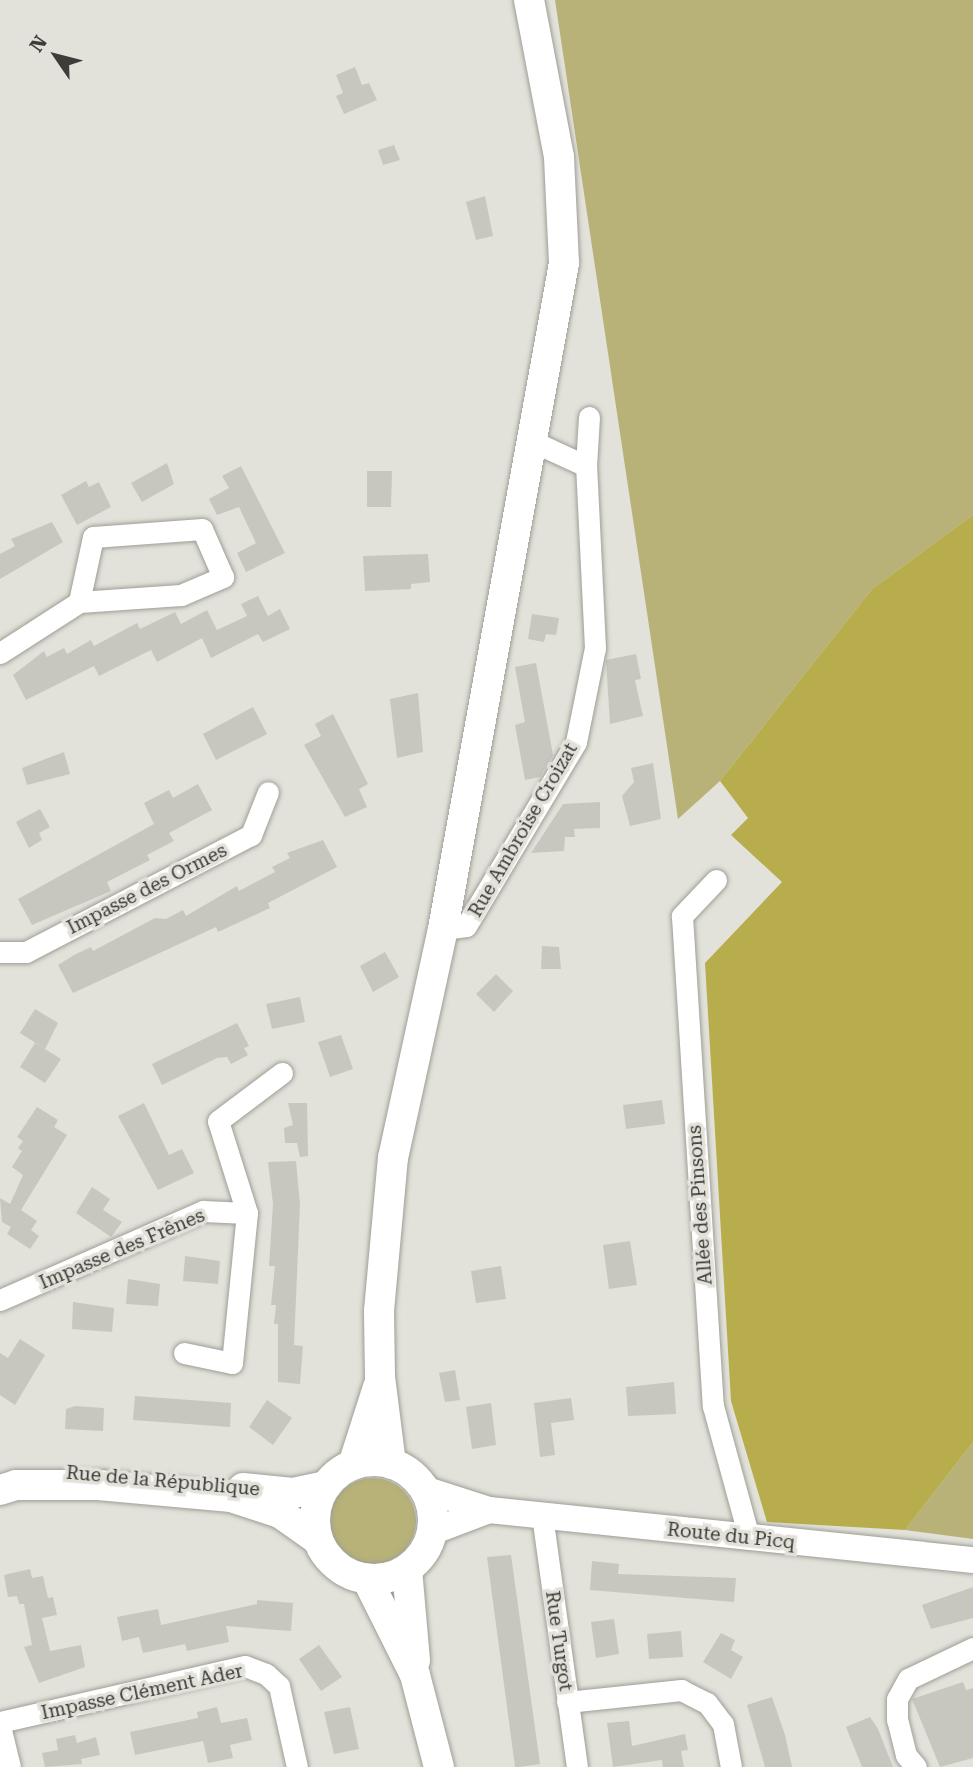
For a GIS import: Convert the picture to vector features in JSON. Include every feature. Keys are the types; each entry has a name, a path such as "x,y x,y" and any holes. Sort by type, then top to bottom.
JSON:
{"main road":[{"path":"391,1464 380,1377 379,1311 393,1158 443,929 534,442 564,263 559,157 529,0"},
{"path":"352,1465 391,1464 424,1489 430,1503 431,1532 418,1559 407,1569 367,1579 337,1566 317,1539 317,1502 326,1486 352,1465 380,1377"},
{"name":"Rue de la République","path":"0,1464 293,1493 326,1486"},
{"name":"Rue de la République","path":"0,1490 16,1485 98,1485 231,1497 280,1513 317,1539"},
{"path":"407,1569 415,1675 439,1767"},
{"path":"367,1579 415,1675"}],"street":[{"name":"Rue Ambroise Croizat","path":"443,929 453,931 466,926 576,742 595,648 586,466 589,417"},
{"path":"534,442 586,466"},
{"path":"0,653 79,602 181,595 223,577 202,530 93,537 79,602"},
{"name":"Impasse des Ormes","path":"0,951 26,952 251,835 268,792"},
{"name":"Allée des Pinsons","path":"716,880 682,916 713,1406 749,1538"},
{"path":"184,1353 232,1363 247,1213 218,1121 282,1073"},
{"name":"Impasse des Frênes","path":"0,1300 203,1211 247,1213"},
{"name":"Route du Picq","path":"424,1489 489,1510 973,1560"},
{"name":"Route du Picq","path":"431,1532 489,1510"},
{"name":"Rue Turgot","path":"542,1515 577,1767"},
{"path":"916,1767 906,1755 900,1731 897,1699 908,1679 973,1648"},
{"name":"Impasse Clément Ader","path":"0,1724 245,1667 266,1674 279,1686 297,1767"},
{"path":"567,1702 681,1690 707,1703 723,1724 731,1767"},
{"path":"0,1724 10,1767"}],"shaded area":[{"path":"555,0 973,0 973,515 872,589 720,781 678,819"},
{"path":"973,515 973,1442 905,1530 767,1522 731,1401 705,963 782,882 731,835 748,818 720,781 872,589"},
{"path":"973,1442 973,1539 905,1530"},
{"path":"373,1478 390,1481 404,1490 413,1504 416,1521 413,1538 404,1552 390,1561 373,1564 356,1561 342,1552 333,1538 330,1521 333,1504 342,1490 356,1481"}],"building":[{"path":"355,67 362,85 369,83 377,100 344,114 336,96 343,93 336,75"},
{"path":"394,145 400,160 383,165 378,150"},
{"path":"485,196 493,236 476,240 466,202"},
{"path":"167,463 174,484 142,502 131,483"},
{"path":"241,466 285,553 246,572 237,553 256,543 239,507 217,515 209,499 229,488 222,476"},
{"path":"367,471 392,471 391,507 367,507"},
{"path":"86,481 89,487 99,482 111,507 77,525 61,495"},
{"path":"52,522 63,542 0,579 0,554 15,546 11,539"},
{"path":"428,554 430,582 411,584 411,589 365,591 363,556"},
{"path":"258,596 268,616 280,609 290,629 263,642 258,634 211,658 202,638 157,662 151,650 99,676 94,666 26,700 13,675 44,651 47,657 64,648 67,654 91,640 94,646 137,623 140,629 175,612 181,624 207,610 217,630 247,616 241,604"},
{"path":"532,614 559,618 556,635 546,634 544,642 528,639"},
{"path":"636,654 641,679 635,680 643,716 610,724 606,660"},
{"path":"536,663 553,755 540,777 525,780 515,725 525,722 515,667"},
{"path":"418,693 423,752 397,758 390,699"},
{"path":"253,707 267,734 216,760 203,734"},
{"path":"333,714 368,784 359,789 367,807 345,817 304,745 321,736 315,724"},
{"path":"64,752 70,774 27,785 22,768"},
{"path":"653,763 661,819 630,826 622,796 634,782 631,768"},
{"path":"198,784 212,810 169,833 174,841 147,855 150,860 107,882 111,891 32,925 18,899 154,824 144,803 169,790 173,798"},
{"path":"600,802 600,828 574,829 575,837 565,837 564,851 531,853 563,804"},
{"path":"40,809 50,827 39,833 42,840 29,848 16,822"},
{"path":"323,840 337,867 268,903 270,908 218,932 216,927 73,993 58,965 74,955 91,947 93,951 155,918 166,919 183,910 186,916 237,886 239,891 275,872 272,867 290,858 287,853"},
{"path":"542,946 559,947 561,969 541,969"},
{"path":"385,952 399,977 373,992 360,966"},
{"path":"496,974 513,991 494,1012 476,994"},
{"path":"300,997 305,1022 272,1029 266,1004"},
{"path":"35,1009 58,1023 45,1049 20,1033"},
{"path":"237,1023 249,1046 244,1048 248,1055 231,1064 227,1057 217,1058 162,1085 152,1064"},
{"path":"341,1035 353,1069 330,1077 318,1042"},
{"path":"35,1043 61,1059 45,1083 20,1067"},
{"path":"662,1100 665,1124 626,1129 623,1105"},
{"path":"144,1103 169,1155 182,1149 194,1173 158,1190 118,1116"},
{"path":"288,1103 307,1103 308,1156 300,1157 297,1143 285,1143 284,1128 293,1125"},
{"path":"37,1107 58,1120 54,1127 67,1135 21,1210 37,1221 31,1230 39,1236 30,1249 7,1234 11,1227 2,1222 0,1198 10,1204 23,1175 12,1167 22,1151 18,1148 23,1141 17,1137"},
{"path":"296,1161 300,1204 294,1345 303,1346 300,1384 278,1382 278,1324 274,1324 276,1305 271,1305 275,1266 269,1266 273,1204 268,1162"},
{"path":"92,1187 110,1199 103,1210 122,1222 111,1237 76,1213"},
{"path":"630,1241 637,1285 609,1289 603,1245"},
{"path":"185,1256 220,1261 218,1284 183,1281"},
{"path":"501,1266 506,1299 476,1303 471,1271"},
{"path":"128,1279 160,1284 158,1306 126,1304"},
{"path":"73,1302 114,1308 112,1332 72,1329"},
{"path":"20,1339 45,1355 15,1405 0,1395 0,1353 8,1358"},
{"path":"455,1370 460,1400 445,1402 439,1373"},
{"path":"674,1382 676,1414 628,1416 626,1387"},
{"path":"135,1396 231,1403 230,1427 133,1420"},
{"path":"571,1398 574,1420 551,1423 555,1455 540,1457 534,1403"},
{"path":"267,1400 292,1418 273,1445 249,1427"},
{"path":"491,1403 496,1445 472,1449 466,1407"},
{"path":"75,1406 104,1408 103,1431 65,1429 66,1409"},
{"path":"511,1555 540,1764 519,1767 515,1767 487,1557"},
{"path":"592,1561 619,1564 618,1574 736,1578 734,1602 590,1590"},
{"path":"30,1569 32,1578 43,1576 48,1598 53,1597 57,1615 42,1618 50,1651 81,1645 85,1667 39,1683 24,1647 32,1645 24,1604 19,1604 17,1596 8,1597 4,1575"},
{"path":"973,1587 973,1618 931,1629 922,1605"},
{"path":"257,1600 293,1603 291,1631 226,1626 229,1642 187,1651 185,1644 143,1653 139,1637 122,1641 117,1617 158,1609 161,1625 257,1604"},
{"path":"614,1619 619,1654 596,1658 591,1622"},
{"path":"681,1631 683,1657 649,1659 647,1634"},
{"path":"721,1633 735,1640 731,1650 743,1657 731,1679 703,1662"},
{"path":"319,1645 342,1677 321,1691 299,1659"},
{"path":"963,1682 966,1690 973,1688 973,1758 940,1767 912,1699"},
{"path":"772,1697 792,1767 765,1767 747,1705"},
{"path":"217,1707 221,1723 247,1718 252,1740 230,1745 233,1758 208,1763 203,1741 135,1755 130,1732 198,1718 197,1712"},
{"path":"350,1707 359,1749 334,1754 324,1712"},
{"path":"870,1717 878,1729 893,1767 862,1767 846,1727"},
{"path":"629,1721 632,1746 685,1734 688,1750 681,1751 684,1767 663,1767 662,1760 613,1767 607,1723"},
{"path":"75,1735 77,1743 96,1737 100,1755 81,1759 82,1764 45,1767 42,1753 58,1750 56,1739"}]}
